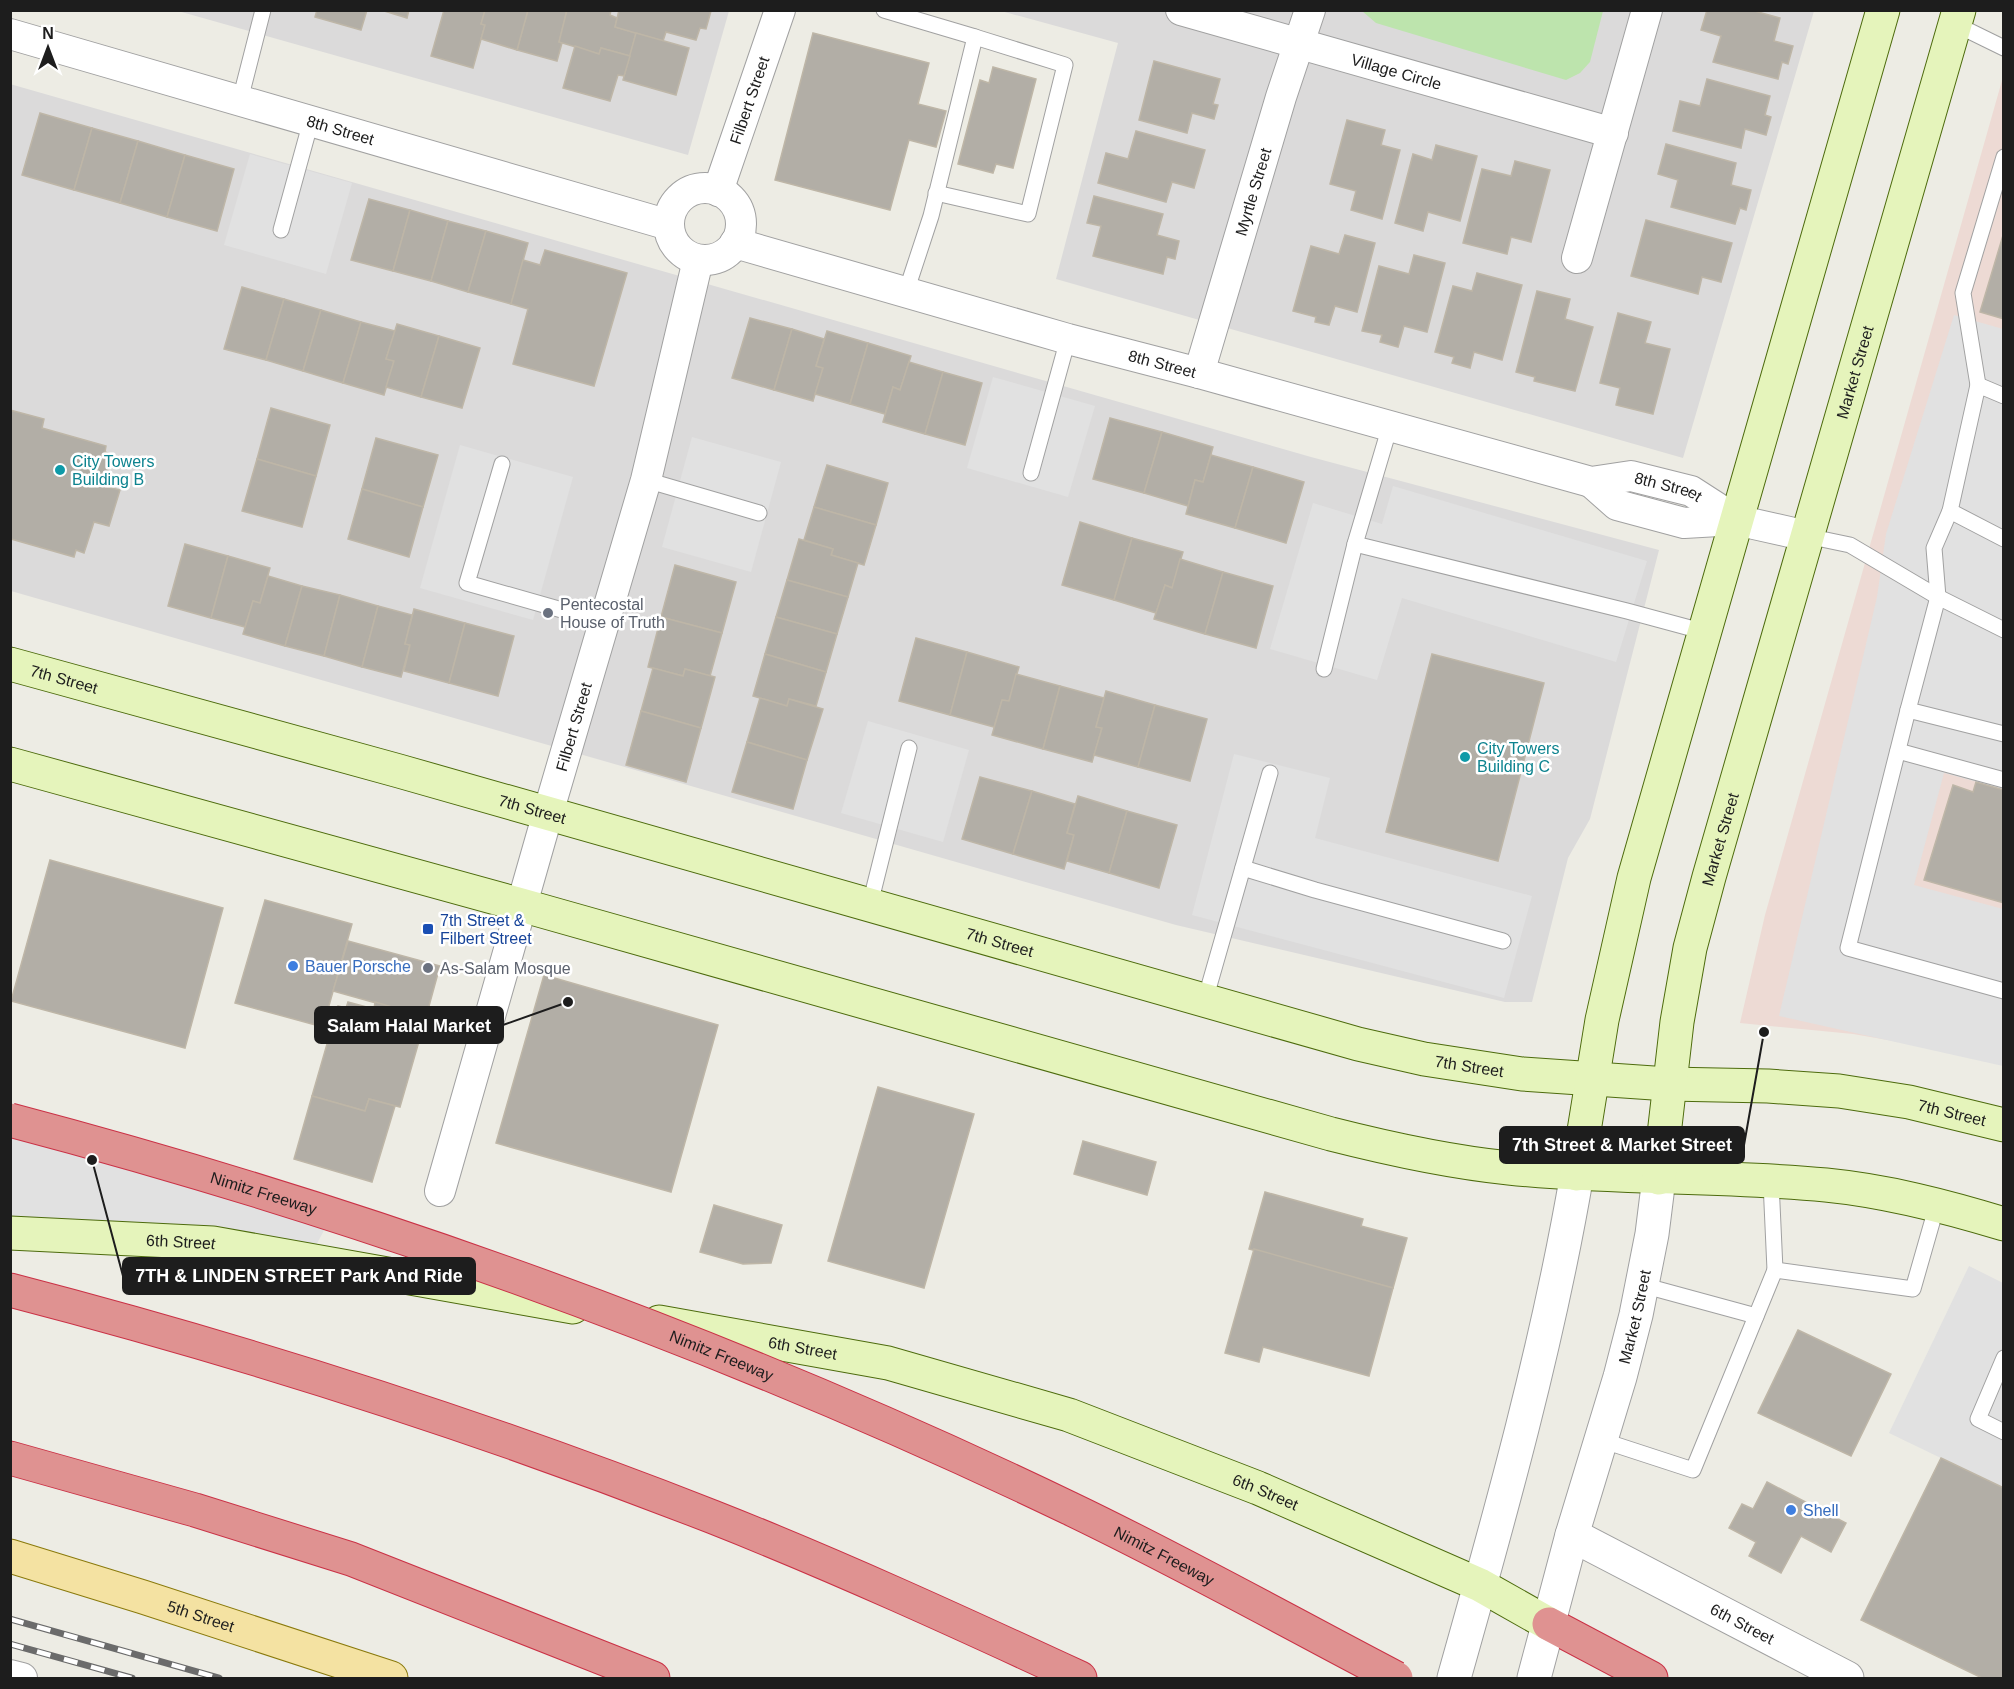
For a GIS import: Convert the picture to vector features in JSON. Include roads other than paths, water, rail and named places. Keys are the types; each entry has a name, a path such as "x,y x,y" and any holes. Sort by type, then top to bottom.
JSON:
{"highway":[{"name":"Nimitz Freeway","path":"10,1120 193,1171 430,1247 594,1305 755,1368 916,1437 1072,1509 1396,1678"},
{"path":"10,1290 147,1326 270,1362 556,1457 716,1518 848,1573 1080,1678"},
{"path":"10,1458 195,1510 351,1560 653,1678"},
{"path":"1549,1624 1651,1678"}],"main road":[{"path":"1577,1174 1602,1020 1627,909 1704,632 1883,10"},
{"name":"Market Street","path":"1659,1178 1668,1084 1690,948 1733,789 1957,17"},
{"name":"7th Street","path":"10,664 548,813 1358,1044 1496,1072 1668,1084 1768,1086 1839,1091 1909,1102 2004,1125"},
{"path":"10,764 521,905 1331,1134 1406,1153 1477,1164 1577,1174 1771,1182 1856,1189 1937,1205 2004,1224"},
{"name":"6th Street","path":"10,1233 213,1243 888,1363 1069,1415 1258,1488 1480,1585 1549,1624"},
{"name":"5th Street","path":"10,1556 391,1678"}],"street":[{"name":"Filbert Street","path":"718,191 780,10"},
{"name":"Village Circle","path":"1181,10 1612,133"},
{"name":"Myrtle Street","path":"1199,373 1281,97 1310,10"},
{"path":"1576,258 1647,10"},
{"name":"8th Street","path":"10,34 669,225"},
{"path":"695,190 718,191 734,204 739,213 740,234 728,252 719,257 698,260 686,255 677,247 671,237 670,214 684,195 695,190"},
{"name":"8th Street","path":"735,243 1068,339 1591,482 1631,476 1691,491 1736,520 1807,536"},
{"name":"Filbert Street","path":"440,1191 646,480 698,260"},
{"path":"1454,1678 1555,1296 1577,1174"},
{"name":"Market Street","path":"1534,1678 1572,1535 1620,1377 1652,1234 1659,1178"},
{"name":"6th Street","path":"1572,1535 1848,1678"},
{"path":"10,1675 22,1678"}],"lane":[{"path":"240,100 263,10"},
{"path":"884,10 1065,65 1028,214 936,193"},
{"path":"1957,17 2004,48"},
{"path":"906,292 931,216 975,37"},
{"path":"281,230 310,121"},
{"path":"2004,157 1963,292 1978,385 1950,511 1934,548 1938,597 1848,948 2004,991"},
{"path":"1030,473 1068,339"},
{"path":"1978,385 2004,396"},
{"path":"1324,669 1355,544 1390,426"},
{"path":"502,464 467,583 604,622"},
{"path":"646,480 759,513"},
{"path":"1950,511 2004,539"},
{"path":"1807,536 1850,545 1938,597 2004,630"},
{"path":"1355,544 1704,632"},
{"path":"1908,710 2004,734"},
{"path":"870,904 909,748"},
{"path":"1898,751 2004,780"},
{"path":"1204,1000 1270,773"},
{"path":"1243,868 1503,941"},
{"path":"1987,987 2004,985"},
{"path":"1601,1440 1693,1470 1774,1270 1771,1182"},
{"path":"1774,1270 1913,1289 1937,1205"},
{"path":"1642,1285 1756,1316"},
{"path":"2004,1358 1978,1419 2004,1432"}],"railway":[{"path":"10,1619 219,1678"},
{"path":"10,1644 132,1678"}],"place":[{"name":"City Towers Building B","path":"60,470"},
{"name":"Pentecostal House of Truth","path":"548,613"},
{"name":"City Towers Building C","path":"1465,757"},
{"name":"7th Street & Filbert Street","path":"428,929"},
{"name":"Bauer Porsche","path":"293,966"},
{"name":"As-Salam Mosque","path":"428,968"},
{"name":"Salam Halal Market","path":"568,1002"},
{"name":"7th Street & Market Street","path":"1764,1032"},
{"name":"7TH & LINDEN STREET Park And Ride","path":"92,1160"},
{"name":"Shell","path":"1791,1510"}]}
